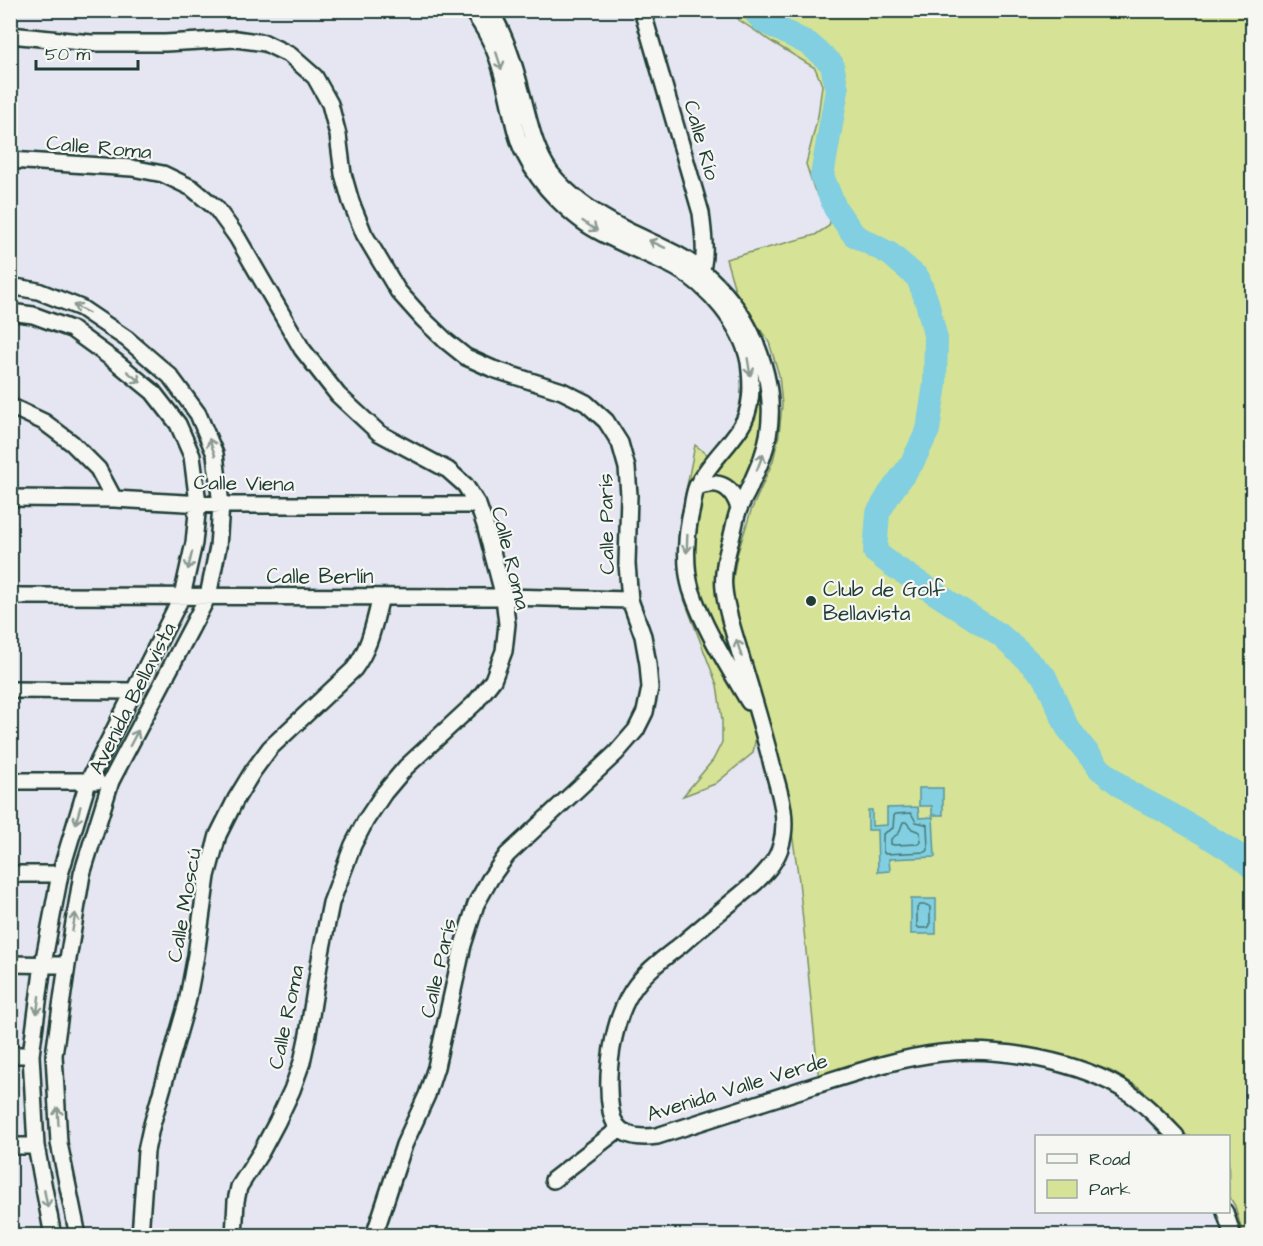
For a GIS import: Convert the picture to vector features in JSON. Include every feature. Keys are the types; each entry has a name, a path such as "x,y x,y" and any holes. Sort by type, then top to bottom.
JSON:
{"street":[{"name":"Avenida Valle Verde","path":"471,10 493,43 501,64 524,153 554,196 598,231 699,277 741,337 748,360 751,384 750,405 742,426 697,487 688,522 686,550 691,587 715,644 762,724"},
{"name":"Avenida Valle Verde","path":"490,10 509,51 538,150 550,171 569,192 598,214 664,248 735,306 761,355 771,407 769,431 763,456 739,508 726,560 723,586 728,612 782,800 784,825 781,846 771,867 756,882 650,970 632,991 620,1016 611,1049 611,1114 619,1129 632,1136 644,1138 657,1136 872,1067 940,1053 970,1051 997,1052 1033,1058 1071,1067 1102,1078 1130,1094 1155,1114 1174,1135"},
{"name":"Calle Río","path":"642,10 701,213 704,239 699,277"},
{"name":"Calle París","path":"10,35 91,43 165,43 236,39 265,43 290,55 315,77 330,104 338,135 343,174 351,202 364,234 398,291 423,319 466,357 493,369 562,391 586,403 606,421 620,443 627,468 629,495 627,564 630,600 643,636 648,664 650,688 645,712 636,730 616,753 507,855 476,904 463,945 436,1067 427,1095 404,1145 374,1236"},
{"name":"Calle Roma","path":"10,160 132,168 163,174 192,188 216,208 237,237 302,349 338,395 379,434 448,470 465,485 478,505 485,525 504,597 507,624 504,651 493,680 475,703 406,767 384,793 353,845 331,903 302,1062 277,1122 239,1187 234,1236"},
{"name":"Avenida Bellavista","path":"10,286 38,291 81,308 127,339 170,376 198,414 215,454 221,505 218,547 208,596 111,781 82,874 54,1055 59,1143 78,1236"},
{"name":"Avenida Bellavista","path":"10,312 33,315 71,329 116,361 153,392 178,424 192,456 198,503 194,543 182,596 88,782 60,874 43,964 31,1055 36,1146 53,1236"},
{"path":"10,406 44,422 72,443 98,469 114,499"},
{"path":"697,487 708,483 718,484 728,489 736,497 739,508"},
{"name":"Calle Viena","path":"10,498 114,499 221,505 478,505"},
{"name":"Calle Berlín","path":"10,596 504,597 630,600"},
{"name":"Calle Moscú","path":"140,1236 146,1151 187,1003 207,876 219,835 253,771 270,748 354,669 363,656 381,597"},
{"path":"10,690 134,691"},
{"path":"10,781 111,781"},
{"path":"10,874 60,874"},
{"path":"10,964 67,964"},
{"path":"10,1055 31,1055"},
{"path":"553,1180 619,1129"},
{"path":"10,1146 36,1146"},
{"path":"1225,1213 1233,1236"}],"green space":[{"path":"732,11 1252,11 1252,1235 1243,1235 1235,1206 1230,1198 1230,1135 1186,1135 1139,1087 1111,1071 1039,1051 1000,1048 819,1081 799,881 791,826 768,724 735,607 732,584 737,555 751,511 773,461 782,405 779,375 769,342 735,290 726,259 815,235 829,226 831,217 814,189 806,164 818,116 822,85 815,68 739,20","holes":["919,583 1001,636 1016,650 919,584"]},
{"path":"756,347 767,432 741,500 722,491 736,510 722,560 758,725 753,753 715,784 683,796 713,760 722,742 722,720 717,685 684,599 678,558 680,521 695,445 719,463 742,434"}],"water":[{"path":"919,788 943,788 943,815 932,815 932,806 919,806"},
{"path":"918,807 919,818 933,817 935,857 889,859 890,871 878,872 877,830 868,830 868,810 872,810 872,826 887,825 887,808"},
{"path":"911,899 936,899 936,934 911,934"}],"waterway":[{"path":"753,10 763,21 809,44 832,64 837,90 822,176 835,208 854,235 890,254 918,278 927,302 936,339 935,384 928,430 912,463 878,513 875,552 1001,636 1045,677 1067,727 1100,769 1130,793 1206,835 1241,857 1252,867"}],"place":[{"name":"Club de Golf Bellavista","path":"811,601"}]}
